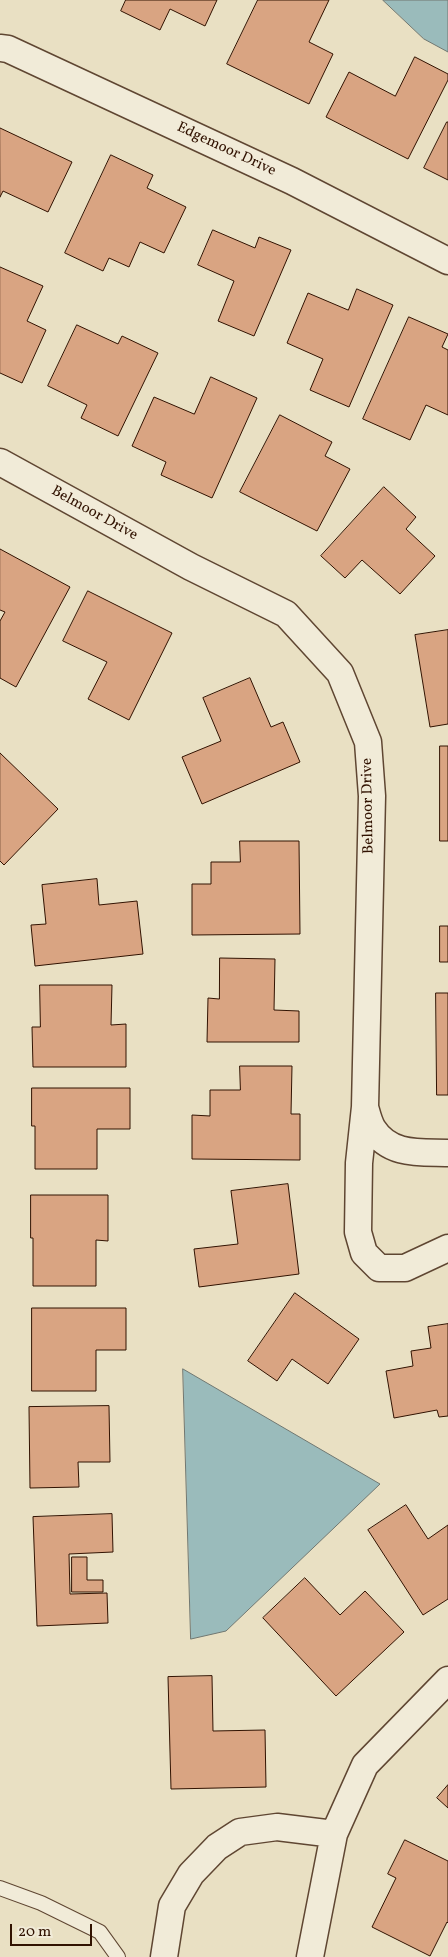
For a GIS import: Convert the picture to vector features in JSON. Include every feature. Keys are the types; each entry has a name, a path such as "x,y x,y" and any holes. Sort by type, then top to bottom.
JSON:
{"street":[{"name":"Edgemoor Drive","path":"0,48 8,49 292,181 448,261"},
{"name":"Belmoor Drive","path":"0,462 191,567 286,614 340,673 368,742 372,796 365,1107 360,1162 358,1232 364,1253 379,1268 405,1268 448,1248"},
{"path":"365,1107 373,1128 385,1143 402,1151 448,1153"},
{"path":"310,1957 334,1834 364,1765 448,1680"},
{"path":"164,1957 172,1906 191,1874 216,1847 240,1832 277,1827 334,1834"}],"lane":[{"path":"0,1888 41,1904 100,1932 118,1957"}],"water":[{"path":"383,0 448,0 448,52 424,39"},
{"path":"183,1369 380,1484 226,1631 191,1639"}],"building":[{"path":"126,0 217,0 205,26 170,9 160,30 121,11"},
{"path":"258,0 329,0 309,42 333,54 309,104 227,64"},
{"path":"415,57 448,74 448,80 408,159 326,117 349,72 395,96"},
{"path":"448,122 448,180 424,168"},
{"path":"0,128 72,162 48,212 3,191 0,197"},
{"path":"111,155 153,175 147,188 186,207 164,253 140,242 129,267 109,258 103,271 65,253"},
{"path":"213,230 255,248 259,237 291,250 254,336 218,321 234,281 198,265"},
{"path":"0,267 43,286 27,321 46,330 22,383 0,373"},
{"path":"357,289 393,305 349,407 310,390 323,359 287,343 308,293 348,310"},
{"path":"409,317 448,334 442,347 448,350 448,415 426,405 410,440 363,419"},
{"path":"77,325 118,344 122,336 158,353 118,436 81,418 87,405 48,386"},
{"path":"211,377 257,398 212,498 161,475 166,462 132,446 154,397 194,414"},
{"path":"280,415 332,442 325,456 350,469 317,531 240,492"},
{"path":"384,487 416,517 406,529 435,556 400,594 362,560 345,578 321,556"},
{"path":"0,549 70,587 16,687 0,678 0,621 5,612 0,610"},
{"path":"88,591 172,633 129,720 88,699 107,662 63,641"},
{"path":"448,630 448,724 430,727 415,635"},
{"path":"250,678 271,727 283,722 300,762 202,804 182,757 221,741 203,698"},
{"path":"440,746 448,746 448,841 440,841"},
{"path":"0,753 58,809 4,865 0,861"},
{"path":"240,841 299,841 300,934 192,935 192,884 211,884 211,862 240,862"},
{"path":"97,879 99,905 137,901 143,954 35,966 31,925 46,924 42,885"},
{"path":"440,926 448,926 448,962 440,962"},
{"path":"220,958 275,959 274,1010 299,1011 299,1042 207,1042 208,998 219,999"},
{"path":"40,985 112,985 111,1025 126,1024 126,1067 33,1067 32,1027 40,1027"},
{"path":"436,993 448,993 448,1095 437,1095"},
{"path":"240,1066 292,1066 291,1114 300,1114 300,1160 192,1159 192,1115 210,1116 210,1090 240,1090"},
{"path":"32,1088 130,1088 130,1129 97,1129 97,1169 35,1169 35,1126 32,1126"},
{"path":"288,1184 299,1274 199,1287 194,1249 238,1244 231,1191"},
{"path":"31,1195 108,1195 108,1241 96,1240 96,1286 33,1286"},
{"path":"295,1293 359,1339 328,1384 292,1359 277,1381 248,1361"},
{"path":"32,1308 126,1308 126,1350 96,1350 96,1391 32,1391"},
{"path":"448,1324 448,1416 439,1417 437,1410 394,1418 386,1371 413,1366 411,1351 431,1348 428,1327"},
{"path":"109,1406 110,1462 78,1462 79,1487 30,1488 29,1407"},
{"path":"406,1505 428,1539 448,1525 448,1599 423,1615 368,1530"},
{"path":"112,1514 113,1552 69,1554 70,1594 107,1593 108,1623 37,1626 33,1517"},
{"path":"72,1557 87,1557 87,1580 103,1580 103,1592 72,1592"},
{"path":"305,1578 340,1615 365,1591 404,1632 336,1696 263,1618"},
{"path":"212,1676 213,1731 265,1730 266,1787 171,1789 168,1677"},
{"path":"448,1785 448,1808 437,1798"},
{"path":"405,1840 448,1861 448,1923 430,1956 372,1927 396,1878 388,1874"}]}
